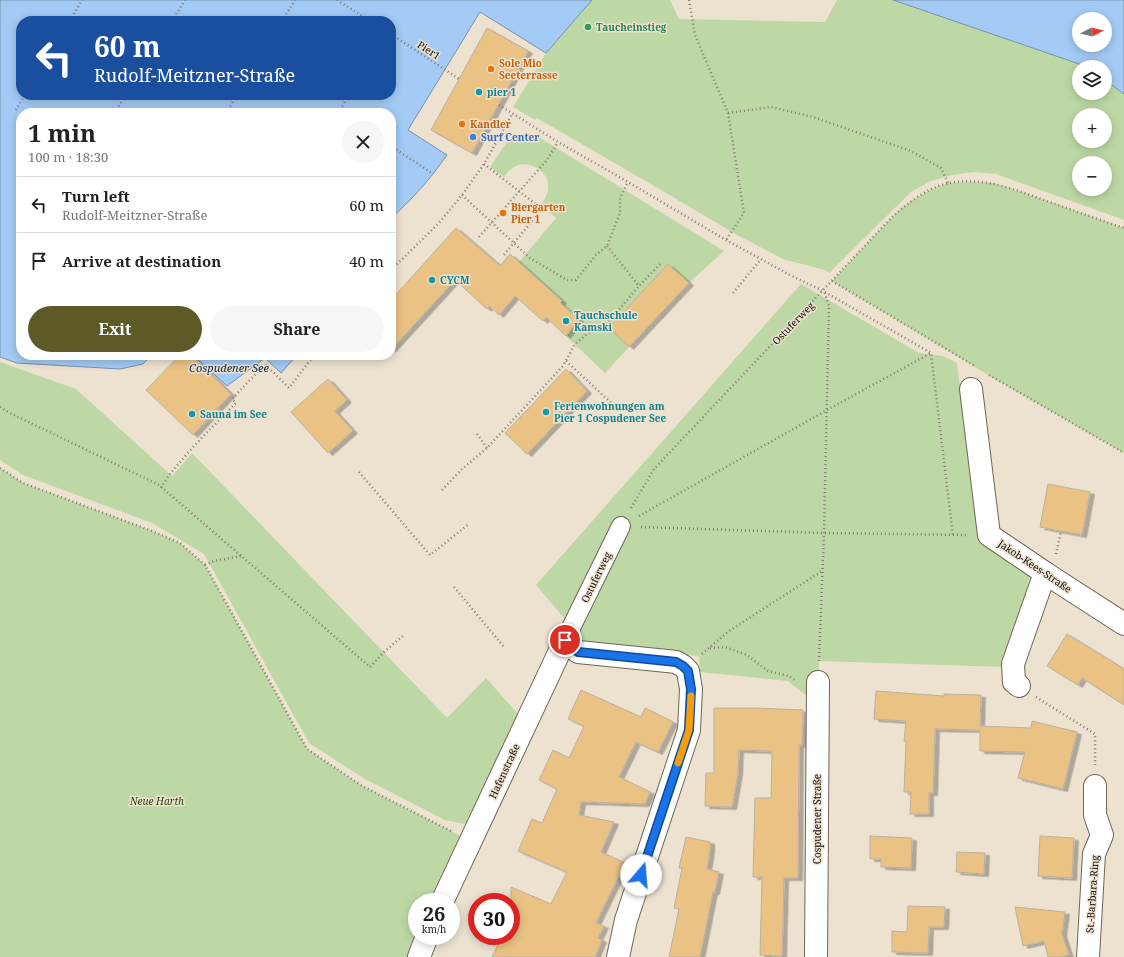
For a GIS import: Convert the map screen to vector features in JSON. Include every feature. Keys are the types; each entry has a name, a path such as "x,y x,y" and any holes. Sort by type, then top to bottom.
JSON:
{"street":[{"name":"Jakob-Kees-Straße","path":"976,379 989,535 1050,566 1124,624"},
{"name":"Ostuferweg","path":"565,640 621,526"},
{"path":"1019,686 1014,682 1013,664 1050,566"},
{"path":"565,640 578,652 676,662 688,671 690,679 689,730 626,920 618,957"},
{"name":"Hafenstraße","path":"446,893 565,640"},
{"name":"Cospudener Straße","path":"816,957 818,679"},
{"name":"St.-Barbara-Ring","path":"1088,957 1094,854 1102,835 1095,815 1095,786"},
{"path":"419,957 424,945"}],"path":[{"path":"73,16 82,0"},
{"path":"175,16 185,0"},
{"path":"285,16 295,0"},
{"path":"336,0 362,16"},
{"path":"689,0 695,35 728,113 744,213 726,240"},
{"name":"Pier1","path":"396,37 459,79"},
{"path":"499,105 558,142 726,240 790,275 824,291 931,353"},
{"path":"728,113 771,107 813,118 911,151 941,168 948,183"},
{"path":"396,265 439,223 462,195 484,164 512,114"},
{"path":"479,237 547,160 558,142"},
{"path":"396,149 434,174"},
{"path":"484,164 542,210 503,256"},
{"path":"462,195 530,258 567,280 576,280 596,255 607,246 620,213 620,198 628,182"},
{"name":"Ostuferweg","path":"621,526 654,469 824,291 894,215 911,201 930,190 948,183 993,183 1124,228"},
{"path":"607,246 639,286"},
{"path":"734,293 762,259"},
{"path":"442,490 462,469 488,448 566,361 575,344 592,330 605,326 639,286 662,262"},
{"path":"832,281 976,379"},
{"path":"710,648 726,647 747,655 768,672 789,676 809,691 818,679 824,534 829,306 824,291"},
{"path":"621,526 931,353"},
{"path":"931,353 953,536"},
{"path":"162,488 168,476 208,431 236,403 232,399 265,364 290,388 310,360"},
{"path":"566,361 620,411"},
{"path":"987,374 1124,453"},
{"path":"0,407 158,485 370,667 384,652 405,634"},
{"path":"477,434 488,448"},
{"path":"0,468 22,483 152,531 180,543 205,565 307,750 362,786 471,841"},
{"path":"359,472 430,555 469,524"},
{"path":"621,526 824,534 953,536 989,535"},
{"path":"1050,566 1061,531"},
{"path":"205,565 214,561 241,556"},
{"path":"683,666 710,648 730,631 822,571"},
{"path":"454,587 504,647"},
{"path":"1019,686 1095,734 1095,786"}],"green space":[{"path":"592,0 670,0 679,19 825,22 837,0 893,0 1072,61 1072,100 1112,100 1112,85 1124,94 1124,220 996,174 974,172 952,175 931,181 911,192 829,273 825,270 783,259 737,235 537,118 535,120 513,107 546,53"},
{"path":"525,134 537,136 724,251 689,283 668,264 609,328 629,347 605,373 550,321 564,306 561,302 562,301 519,262 556,218 541,205 548,190 548,183 541,171 531,165 526,164 516,166 504,177 490,167 509,139 516,135"},
{"path":"948,183 993,183 1124,228 1124,453 1000,382 832,281 894,215 911,201 930,190"},
{"path":"801,284 919,353 943,356 957,363 980,543 1030,573 1016,646 1004,667 819,661 818,682 809,698 788,681 700,672 699,656 587,645 536,585"},
{"path":"0,362 76,389 172,476 192,453 447,718 486,678 518,714 470,821 464,824 445,820 365,779 309,743 204,554 152,523 23,475 0,460"},
{"name":"Neue Harth","path":"0,468 23,483 152,531 180,543 205,565 307,749 362,786 471,841 446,893 408,893 408,945 418,945 419,957 0,957"}],"water":[{"path":"0,0 592,0 546,53 480,12 408,130 447,155 421,188 396,213 396,108 16,108 16,360 147,360 143,364 120,369 17,363 0,357"},
{"path":"893,0 1124,0 1124,94 1112,85 1112,60 1072,60 1072,62"},
{"name":"Cospudener See","path":"198,360 262,360 227,386"},
{"name":"Cospudener See","path":"267,360 293,360 281,373"}],"building":[{"name":"pier 1","path":"487,28 528,51 472,153 431,130"},
{"path":"456,228 500,266 510,254 562,301 560,303 579,319 566,336 546,317 543,321 515,296 499,315 489,306 487,309 455,280 396,345 396,294"},
{"path":"668,264 689,283 629,347 609,328"},
{"name":"Sauna im See","path":"175,360 196,360 231,394 193,435 146,390"},
{"name":"Ferienwohnungen am Pier 1 Cospudener See","path":"566,369 587,391 527,454 505,433"},
{"path":"328,379 347,400 335,411 353,431 328,453 291,412"},
{"path":"1048,484 1090,492 1082,535 1040,527"},
{"path":"1067,634 1124,669 1124,705 1082,678 1078,685 1047,666"},
{"path":"581,690 641,717 645,708 673,722 658,752 636,742 619,777 650,792 645,804 581,802 579,815 614,822 601,852 625,863 596,923 604,926 598,938 602,940 595,957 492,957 498,945 520,945 520,893 511,893 511,887 551,904 567,872 518,851 532,819 542,823 557,789 539,780 553,750 569,758 584,726 568,719"},
{"path":"876,691 944,696 944,694 981,695 980,726 1031,728 1032,721 1077,732 1063,789 1018,778 1025,752 980,751 980,730 935,729 933,793 929,793 929,814 910,814 911,792 904,792 906,741 904,741 906,721 874,719"},
{"path":"714,708 803,710 802,745 799,745 798,878 784,878 782,956 760,955 762,877 753,877 755,798 771,798 772,751 739,750 738,773 732,807 705,806 706,773 714,773"},
{"path":"870,836 912,838 911,868 881,867 881,859 870,859"},
{"path":"1040,836 1074,838 1072,878 1038,876"},
{"path":"686,837 710,842 707,869 719,872 715,892 713,892 700,957 669,957 679,909 674,908 682,868 679,868"},
{"path":"957,852 985,853 984,874 956,872"},
{"path":"908,906 945,907 944,927 929,927 928,953 892,952 892,931 907,932"},
{"path":"1015,907 1065,912 1062,934 1069,955 1048,957 1044,941 1023,946"}],"slow traffic":[{"path":"678,763 689,730 691,696"}],"place":[{"name":"Taucheinstieg","path":"588,27"},
{"name":"Sole Mio Seeterrasse","path":"491,69"},
{"name":"pier 1","path":"479,92"},
{"name":"Kandler","path":"462,124"},
{"name":"Surf Center","path":"473,137"},
{"name":"Biergarten Pier 1","path":"503,213"},
{"name":"CYCM","path":"432,280"},
{"name":"Tauchschule Kamski","path":"566,321"},
{"name":"Ferienwohnungen am Pier 1 Cospudener See","path":"546,412"},
{"name":"Sauna im See","path":"192,414"}],"route":[{"path":"565,640 578,652 676,662 688,671 691,689 689,730 641,875"}]}
